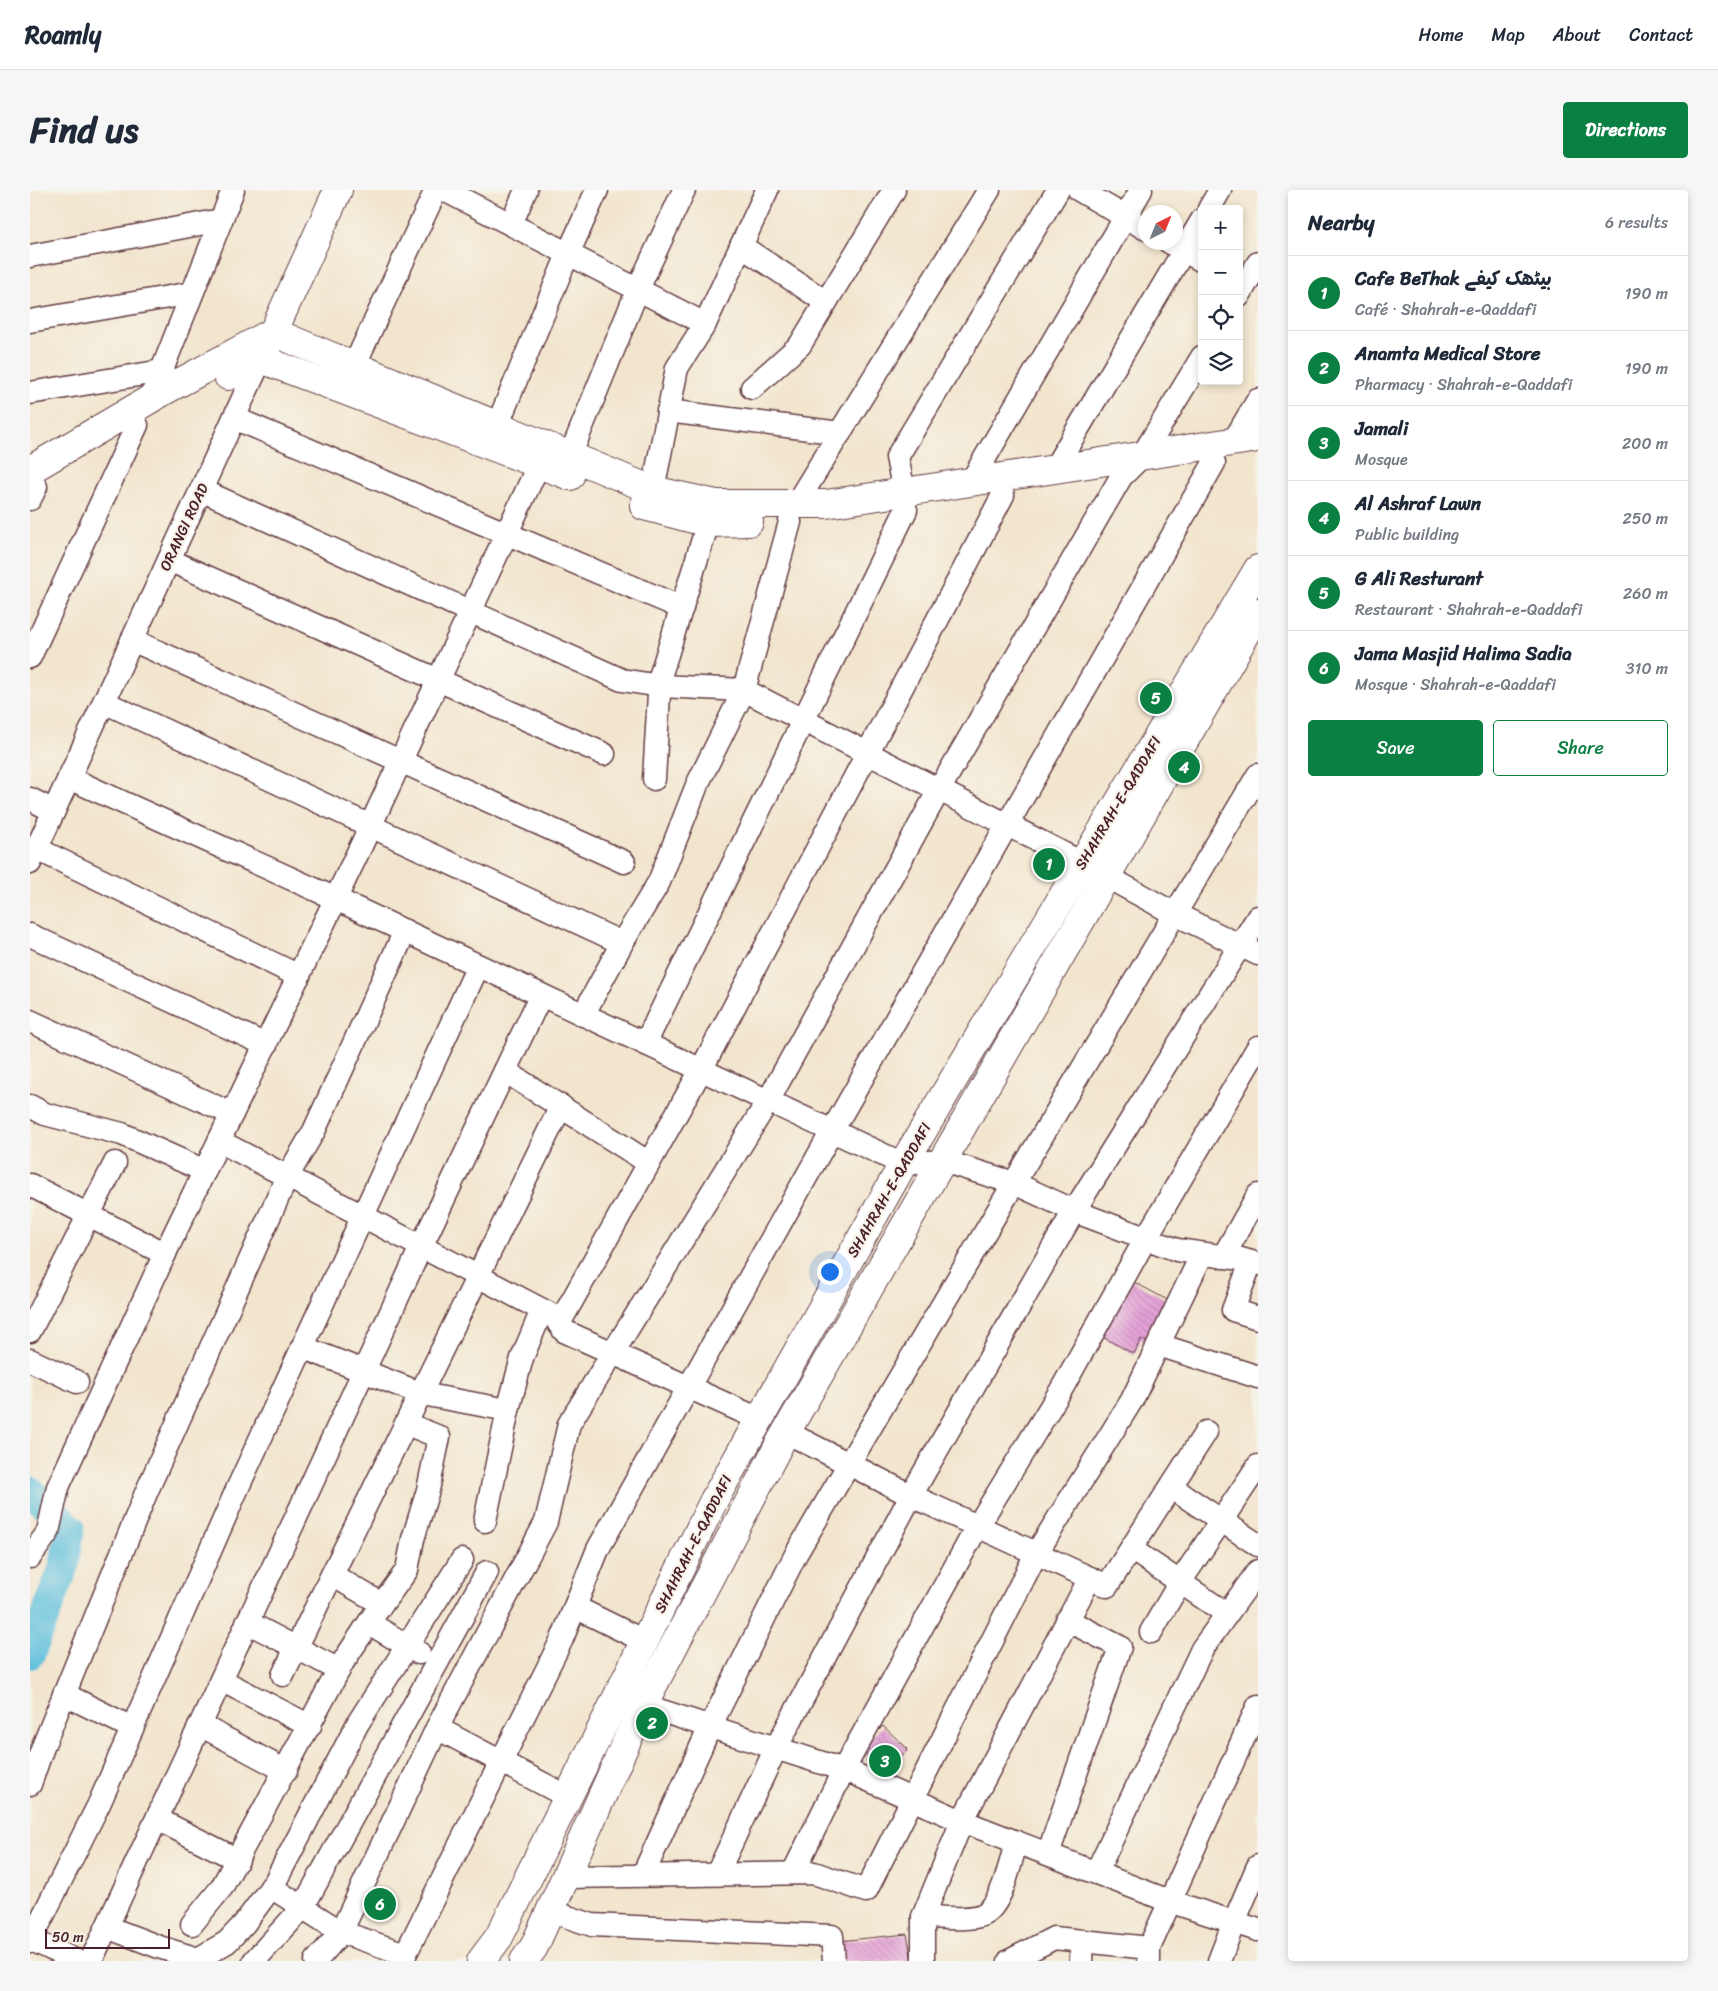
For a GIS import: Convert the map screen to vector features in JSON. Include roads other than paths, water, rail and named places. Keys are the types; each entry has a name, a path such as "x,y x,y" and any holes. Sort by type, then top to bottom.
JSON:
{"main road":[{"name":"ORANGI ROAD","path":"261,359 338,190"},
{"path":"32,486 42,456 274,332 570,456 651,499 708,523 793,513"},
{"path":"32,486 175,403 261,359 539,464 651,499 793,513 833,522 971,482 1246,440"},
{"path":"905,501 1003,496 1258,456"},
{"name":"SHAHRAH-E-QADDAFI","path":"481,1961 499,1937 714,1500 903,1164 1258,569"},
{"name":"SHAHRAH-E-QADDAFI","path":"524,1961 534,1948 643,1704 786,1432 1106,876 1255,627"}],"street":[{"path":"151,398 233,190"},
{"path":"354,366 436,190"},
{"path":"444,190 705,324"},
{"path":"511,224 526,190"},
{"path":"497,426 568,254 597,190"},
{"path":"570,456 638,289 684,190"},
{"path":"651,499 677,368 705,324 767,190"},
{"path":"583,1015 622,943 659,882 697,785 744,690 793,513 989,190"},
{"path":"645,1044 803,720 905,501 897,457 1058,190"},
{"path":"1079,190 1138,224"},
{"path":"971,482 1141,190"},
{"path":"1211,205 1220,190"},
{"path":"752,388 800,345 826,302 885,193"},
{"path":"30,256 221,220"},
{"path":"1054,469 1198,228"},
{"path":"741,246 826,302"},
{"path":"1245,290 1258,263"},
{"path":"30,321 192,294"},
{"name":"ORANGI ROAD","path":"33,856 261,359"},
{"path":"316,1961 341,1932 437,1728 546,1522 569,1424 768,1101 938,790 1121,478 1142,456 1198,364"},
{"path":"30,392 162,371"},
{"path":"1246,440 1258,400"},
{"path":"668,411 840,433"},
{"path":"234,418 682,608"},
{"path":"32,648 137,426"},
{"path":"271,1887 341,1932 404,1958 562,1639 598,1549 832,1131 1214,463"},
{"path":"30,1557 48,1532 58,1487 165,1254 336,899 539,464"},
{"path":"201,490 622,680 660,686 744,690 1007,824 1175,914 1249,949"},
{"path":"559,1324 701,1070 1003,496"},
{"path":"654,779 660,677 708,523"},
{"path":"169,560 604,754"},
{"path":"132,640 624,862"},
{"path":"104,702 622,943"},
{"path":"643,1875 710,1727 796,1554 1014,1183 1258,775"},
{"path":"69,778 336,899 903,1164 943,1161 1014,1183 1074,1211 1178,1250 1254,1263 1233,1310 1258,1318"},
{"path":"30,799 54,811"},
{"path":"33,856 299,976"},
{"path":"717,1874 776,1748 912,1496 1074,1211 1249,949 1258,917"},
{"path":"30,1784 64,1694 146,1493 287,1177 314,1131 405,931"},
{"path":"30,936 266,1045"},
{"path":"77,1961 31,1941 99,1804 239,1485 478,966"},
{"path":"91,1961 363,1371 541,995"},
{"path":"30,1021 232,1114"},
{"path":"793,1873 845,1771 846,1765 977,1527 1060,1390 1146,1238 1258,1047"},
{"path":"505,1071 649,1163"},
{"path":"30,1106 44,1114 122,1134 204,1171"},
{"path":"283,1676 561,1106"},
{"path":"219,1141 554,1316 564,1332 613,1352 760,1419"},
{"path":"30,1332 115,1163"},
{"path":"30,1185 165,1254"},
{"path":"566,1877 814,1872 866,1892 1036,1554 1132,1400 1158,1345 1213,1255 1258,1195"},
{"path":"485,1521 508,1410 522,1358 542,1310"},
{"path":"1158,1345 1258,1377"},
{"path":"302,1347 422,1394 508,1410"},
{"path":"30,1360 76,1382"},
{"path":"192,1924 222,1887 339,1670 369,1622 407,1570 413,1538 428,1490 440,1437 407,1424"},
{"path":"786,1432 912,1496 1107,1586 1206,1432"},
{"path":"1151,1632 1180,1582 1258,1466"},
{"path":"1171,1487 1258,1545"},
{"path":"1131,1549 1227,1614"},
{"path":"107,1927 159,1947 198,1959 228,1942 244,1924 271,1887 358,1723 462,1560"},
{"path":"1096,1873 1202,1649 1258,1571"},
{"path":"254,1961 303,1907 487,1572"},
{"path":"332,1575 382,1604"},
{"path":"923,1961 923,1917 962,1821 1090,1578"},
{"path":"575,1607 644,1640"},
{"path":"1048,1854 1120,1647 1067,1620"},
{"path":"248,1622 339,1670"},
{"path":"369,1622 436,1662"},
{"path":"221,1680 310,1726"},
{"path":"64,1694 132,1728"},
{"path":"643,1704 845,1771 962,1821 1169,1902 1258,1930"},
{"path":"1009,1961 1054,1938 1082,1951 1149,1954 1169,1902 1258,1706"},
{"path":"200,1725 286,1771"},
{"path":"437,1728 568,1797"},
{"path":"157,1819 238,1860"},
{"path":"923,1917 976,1916 992,1909 1001,1892 1016,1842"},
{"path":"1220,1961 1258,1866"},
{"path":"550,1911 592,1925 832,1936 834,1961"}],"waterway":[{"path":"30,1491 70,1528 64,1567 30,1654"}],"place":[{"name":"G Ali Resturant","path":"1156,698"},
{"name":"Al Ashraf Lawn","path":"1184,767"},
{"name":"Cafe BeThak بیٹھک کیفے","path":"1049,864"},
{"name":"Anamta Medical Store","path":"652,1723"},
{"name":"Jamali","path":"885,1761"},
{"name":"Jama Masjid Halima Sadia","path":"380,1904"}]}
